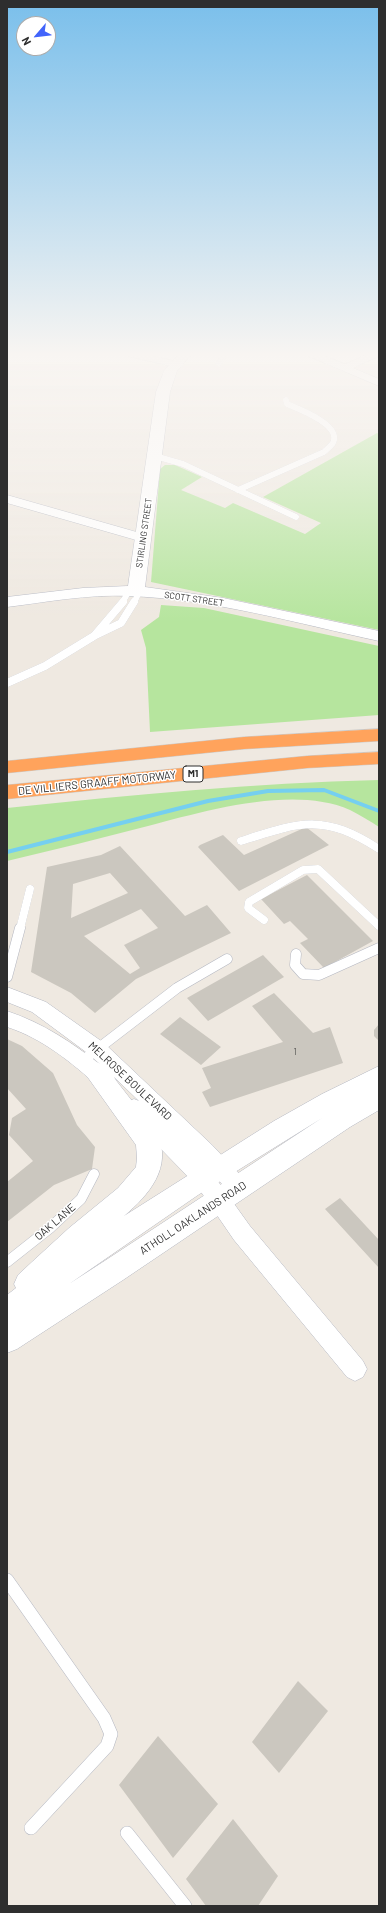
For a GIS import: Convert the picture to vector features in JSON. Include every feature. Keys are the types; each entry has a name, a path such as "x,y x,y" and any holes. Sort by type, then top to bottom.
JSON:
{"highway":[{"path":"244,744 306,732 379,723"},
{"name":"M1","path":"7,767 244,744 379,734"},
{"name":"DE VILLIERS GRAAFF MOTORWAY","path":"7,792 307,762 379,758"},
{"path":"307,762 353,769 379,769"}],"street":[{"name":"STIRLING STREET","path":"135,590 157,443"},
{"path":"38,508 50,496"},
{"path":"7,499 143,538"},
{"name":"SCOTT STREET","path":"7,602 109,591 135,590 235,605 379,636"},
{"name":"MELROSE BOULEVARD","path":"7,994 39,1007 91,1061 212,1173 230,1194 242,1233 355,1369"},
{"name":"MELROSE BOULEVARD","path":"7,1019 29,1027 91,1061"},
{"path":"7,1305 53,1260 130,1192 146,1174 150,1165 151,1152 148,1141 91,1061"},
{"path":"7,1310 212,1173 336,1098 379,1076"},
{"name":"ATHOLL OAKLANDS ROAD","path":"7,1339 230,1194 341,1119 379,1098"}],"lane":[{"path":"238,490 317,455 332,446 333,443"},
{"path":"155,456 182,464 296,517"},
{"path":"7,683 45,666 94,636 121,622 131,610 135,590"},
{"path":"94,636 135,590"},
{"path":"241,841 300,824 315,822 345,830 379,849"},
{"path":"264,920 248,908 249,902 303,870 318,869 379,926"},
{"path":"7,977 30,889"},
{"path":"296,954 295,964 303,974 319,975 379,948"},
{"path":"91,1061 156,1002 227,958"},
{"name":"OAK LANE","path":"7,1262 82,1200 94,1174"},
{"path":"7,1580 104,1718 111,1734 107,1746 31,1828"},
{"path":"127,1833 185,1906"}],"green space":[{"path":"359,443 379,443 379,630 151,582 160,469 165,465 175,465 202,477 181,490 225,508 233,503 305,534 321,523 263,497"},
{"path":"161,605 204,608 379,646 379,715 150,732 146,648 141,630 159,617"},
{"path":"379,780 379,827 350,810 327,803 303,800 276,800 222,808 7,861 7,808 146,794 239,787"}],"building":[{"path":"306,827 329,845 239,891 198,847 223,835 244,855"},
{"path":"120,846 185,916 207,905 231,933 136,979 95,1013 71,993 31,972 47,867 101,855","holes":["110,873 128,893 71,918 73,884","141,909 158,928 124,945 140,968 130,974 84,936"]},
{"path":"307,875 373,941 324,968 300,943 308,939 290,921 284,924 261,899"},
{"path":"263,955 284,977 208,1021 187,998"},
{"path":"274,993 313,1033 330,1027 343,1063 210,1107 202,1092 211,1088 202,1068 283,1042 252,1006"},
{"path":"180,1017 221,1047 201,1065 160,1034"},
{"path":"379,1024 379,1041 374,1036 374,1030"},
{"path":"7,1039 22,1046 53,1073 77,1125 95,1147 92,1169 54,1185 7,1222 7,1182 33,1161 9,1135 12,1118 26,1109 7,1088"},
{"path":"340,1198 379,1240 379,1268 325,1209"},
{"path":"298,1681 328,1711 279,1773 252,1742"},
{"path":"158,1736 218,1804 173,1858 119,1785"},
{"path":"233,1819 278,1876 258,1906 206,1906 186,1879"}],"waterway":[{"path":"7,852 208,801 268,791 324,790 379,811"}]}
